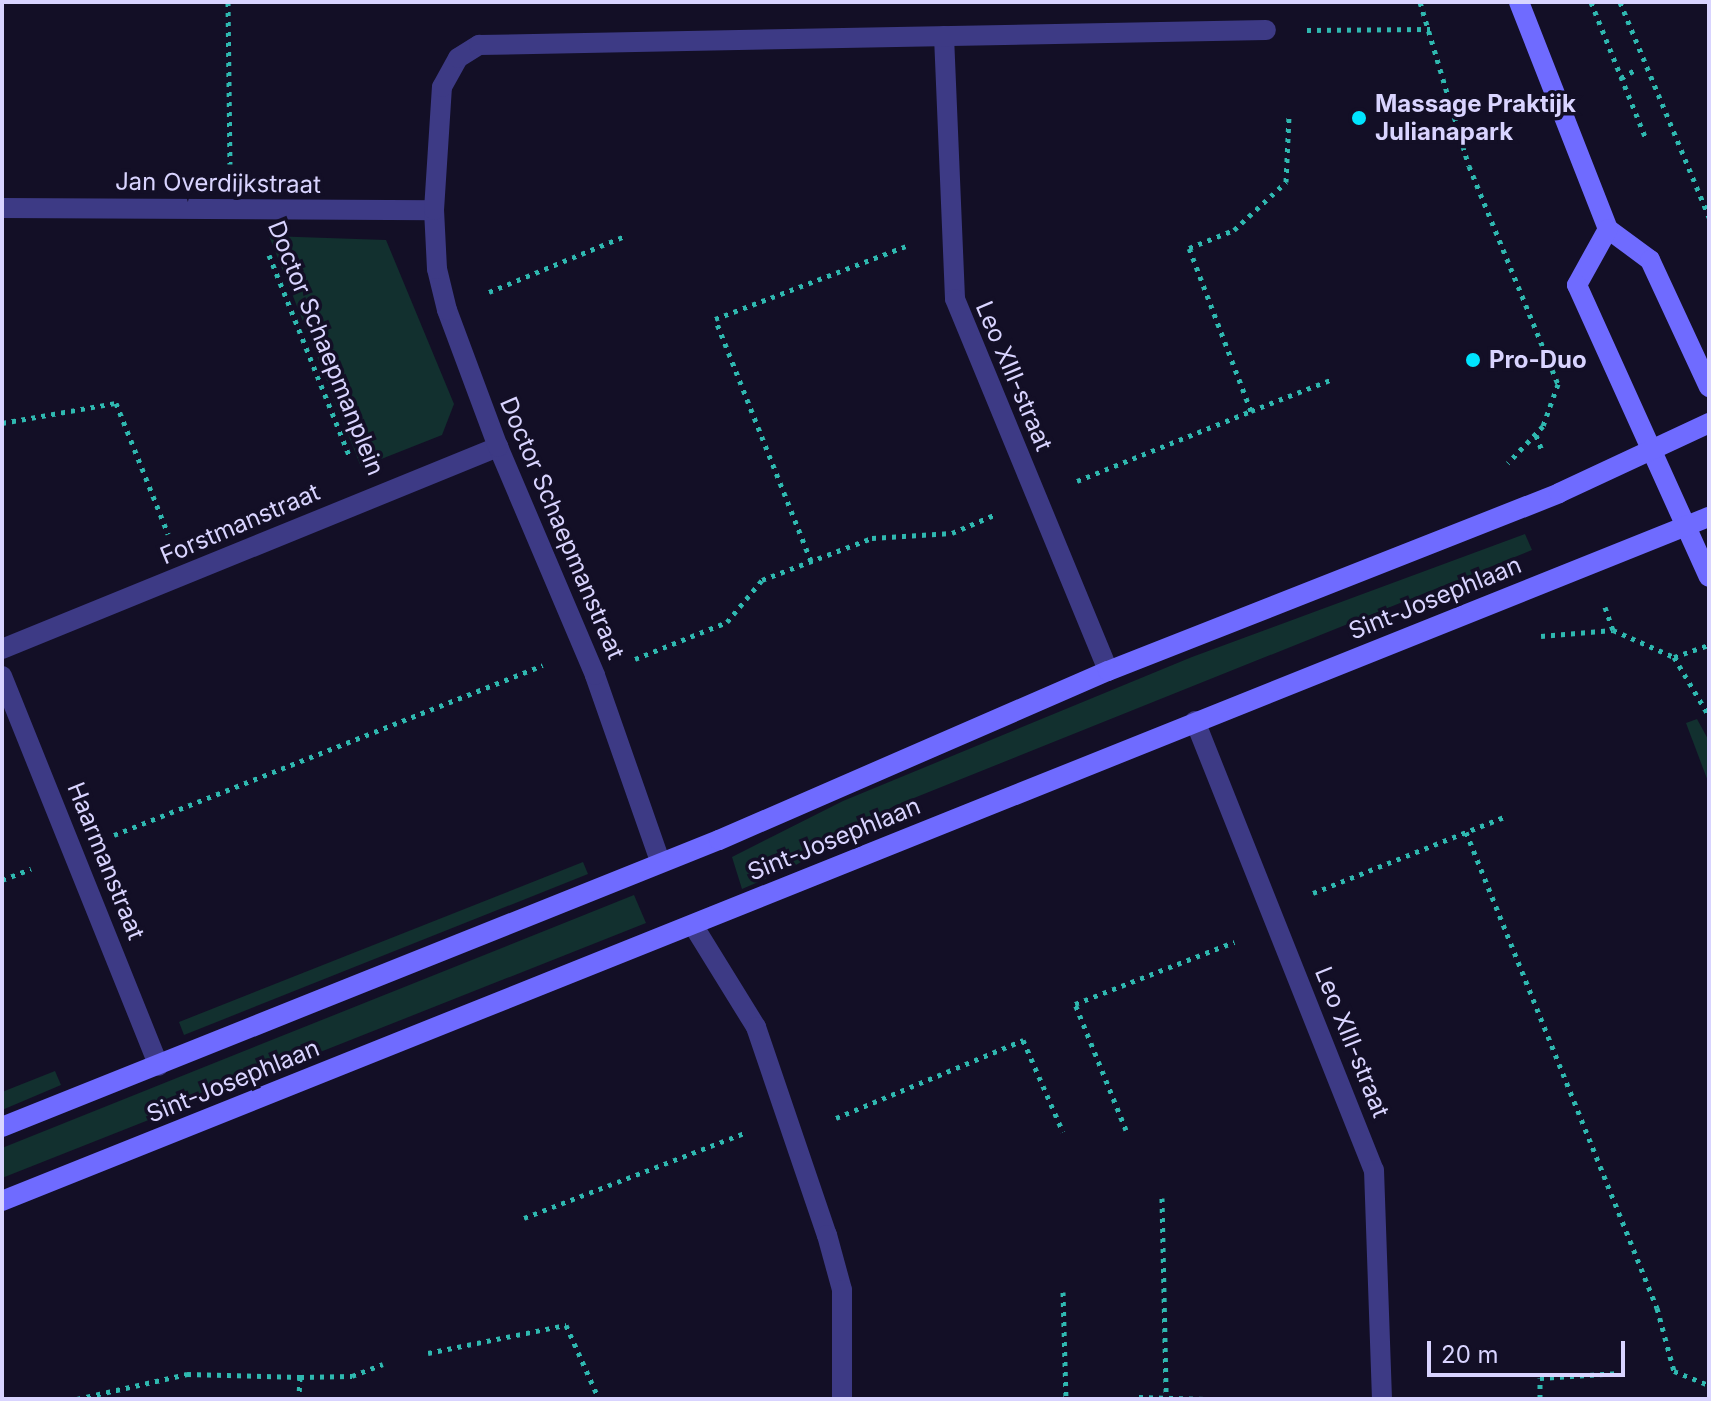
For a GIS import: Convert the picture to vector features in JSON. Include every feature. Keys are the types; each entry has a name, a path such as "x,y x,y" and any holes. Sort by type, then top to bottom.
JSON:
{"main road":[{"path":"1519,2 1608,229 1650,260 1709,387"},
{"path":"1608,229 1577,285 1709,577"},
{"name":"Sint-Josephlaan","path":"2,1127 660,861 1108,671 1559,493 1709,423"},
{"name":"Sint-Josephlaan","path":"2,1201 1709,517"}],"street":[{"name":"Doctor Schaepmanstraat","path":"660,861 583,648 498,447 447,310 437,269 434,210 442,87 458,58 479,45 1266,30"},
{"name":"Leo XIII-straat","path":"944,36 955,299 1108,671"},
{"name":"Jan Overdijkstraat","path":"2,208 434,210"},
{"name":"Forstmanstraat","path":"2,649 498,447"},
{"name":"Haarmanstraat","path":"2,676 159,1066"},
{"name":"Leo XIII-straat","path":"1195,721 1374,1170 1382,1399"},
{"path":"693,925 756,1027 842,1290 842,1399"}],"path":[{"path":"228,2 241,209"},
{"path":"1420,2 1469,166 1558,384"},
{"path":"1591,2 1646,139"},
{"path":"1620,2 1709,217"},
{"path":"1266,30 1430,29"},
{"path":"1621,78 1635,70"},
{"name":"Doctor Schaepmanplein","path":"241,209 366,500"},
{"path":"811,561 715,319 952,228"},
{"path":"447,310 625,236"},
{"path":"1251,411 1330,380"},
{"path":"2,423 116,403 184,575"},
{"path":"1709,645 1674,657 1709,716"},
{"path":"74,852 228,786 583,648"},
{"path":"1126,1130 1075,1004 1504,817"},
{"path":"1466,832 1657,1308 1674,1371 1709,1385"},
{"path":"524,1218 788,1127 1023,1040 1063,1132"},
{"path":"1162,1198 1166,1396"},
{"path":"1063,1292 1066,1399"},
{"path":"428,1353 566,1325 599,1399"},
{"path":"77,1399 187,1374 352,1376 383,1364"},
{"path":"1540,1399 1540,1378 1620,1373"},
{"path":"299,1399 300,1377"},
{"path":"1139,1397 1206,1399"}],"green space":[{"path":"269,236 386,240 454,404 442,435 361,467"},
{"path":"1525,534 1532,550 894,806 791,868 742,889 732,857 843,801 1192,657"},
{"path":"1697,719 1709,741 1709,784 1686,723"},
{"path":"583,862 588,874 184,1035 179,1022"},
{"path":"634,895 646,923 2,1178 2,1148"},
{"path":"55,1071 61,1085 2,1110 2,1092"}],"place":[{"name":"Massage Praktijk Julianapark","path":"1359,118"},
{"name":"Pro-Duo","path":"1473,360"}]}
